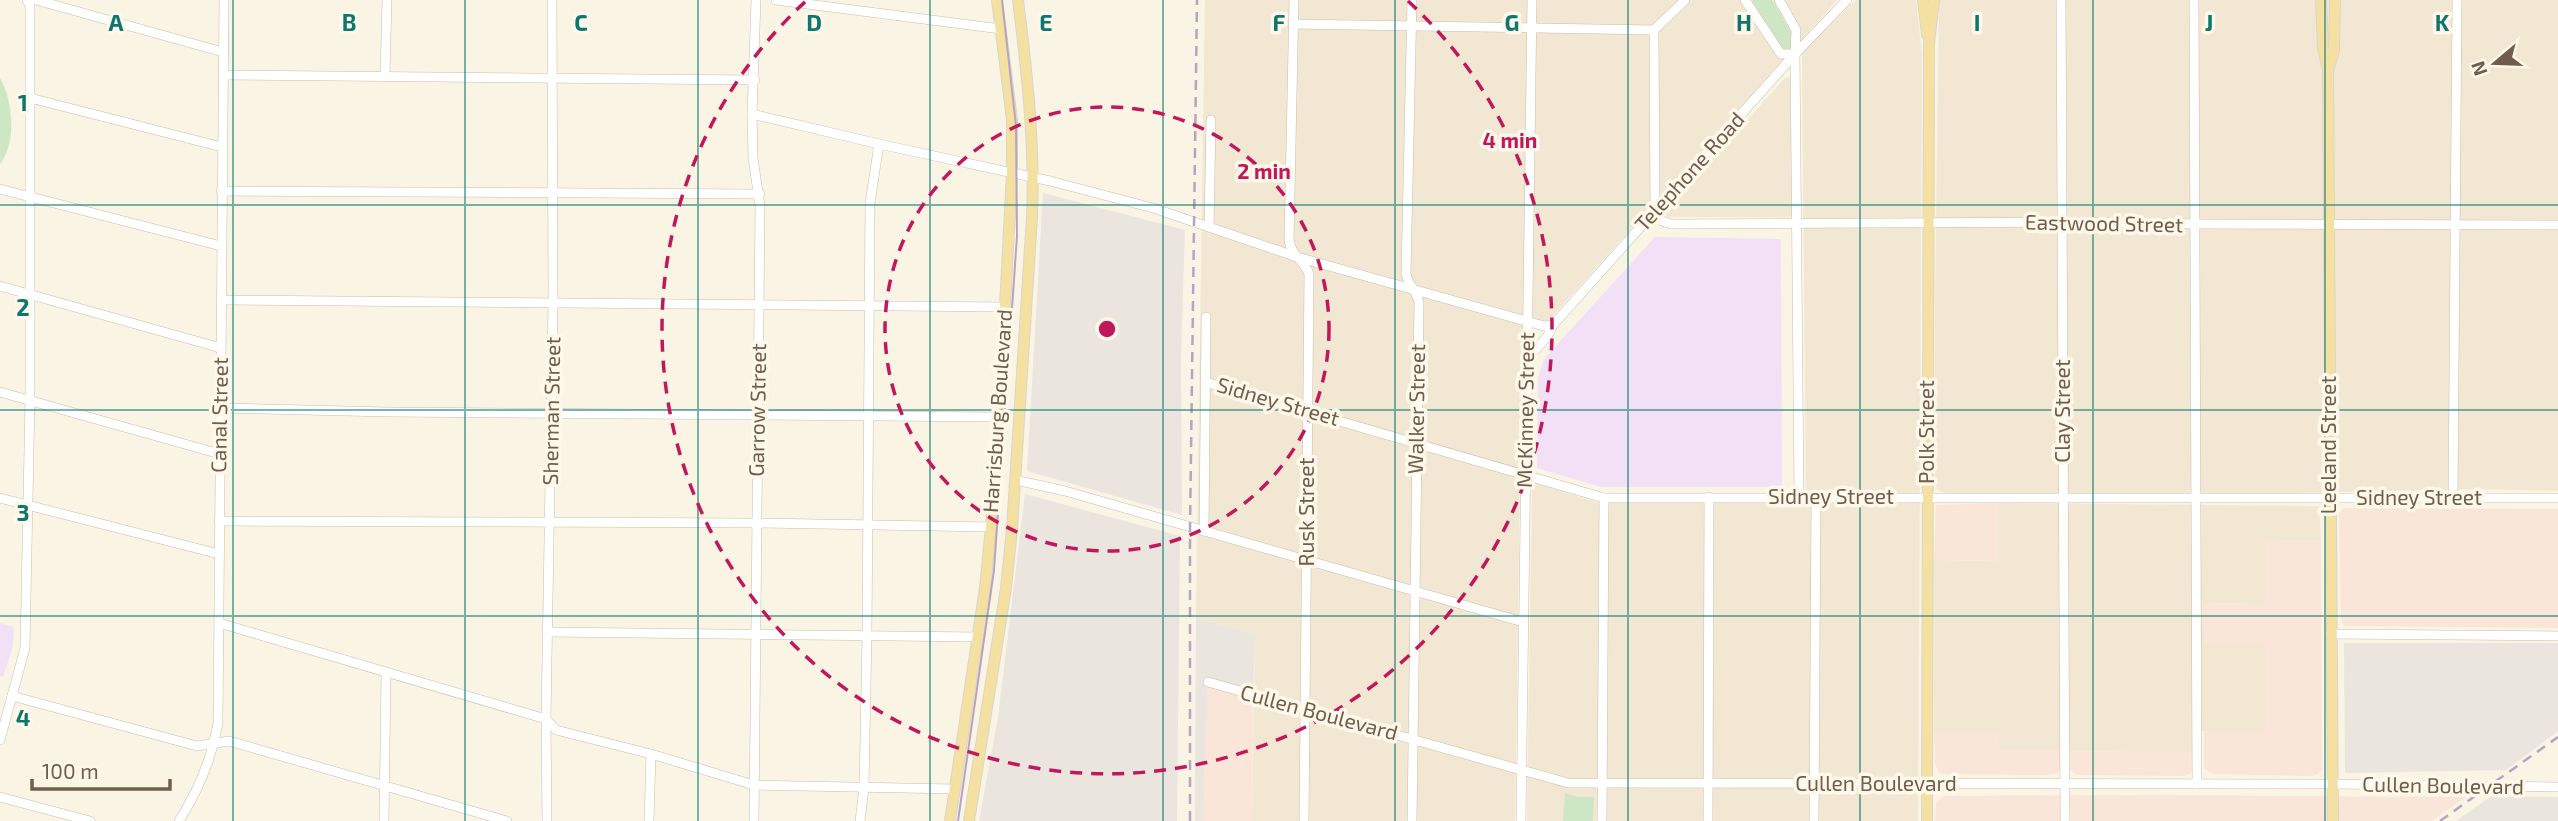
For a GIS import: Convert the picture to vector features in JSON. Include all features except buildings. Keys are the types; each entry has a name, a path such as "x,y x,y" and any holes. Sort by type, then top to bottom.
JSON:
{"main road":[{"name":"Harrisburg Boulevard","path":"950,821 985,588 996,476 1012,173 1012,120 996,0"},
{"name":"Harrisburg Boulevard","path":"970,821 1006,588 1015,480 1032,178 1027,73 1018,0"},
{"name":"Polk Street","path":"1923,0 1929,43"},
{"name":"Polk Street","path":"1927,821 1927,224 1929,43 1934,0"},
{"name":"Leeland Street","path":"2321,0 2323,47 2328,70 2333,821"},
{"name":"Leeland Street","path":"2328,70 2334,50 2334,0"}],"street":[{"path":"0,740 25,646 30,400 30,6 27,0"},
{"path":"36,0 223,52"},
{"name":"Canal Street","path":"179,821 202,778 218,723 224,0"},
{"path":"385,75 387,0"},
{"name":"Sherman Street","path":"547,821 546,719 553,302 552,0"},
{"name":"Garrow Street","path":"754,821 760,304 760,194 753,158 752,114 756,0"},
{"path":"776,0 1001,29"},
{"name":"Rusk Street","path":"1294,0 1289,240 1290,247 1306,266 1309,274 1304,821"},
{"name":"Walker Street","path":"1412,0 1406,274 1419,302 1412,821"},
{"name":"McKinney Street","path":"1521,821 1532,0"},
{"path":"1293,24 1654,30 1685,0"},
{"path":"1745,0 1781,54 1795,54"},
{"path":"1779,0 1797,30 1795,54 1799,497"},
{"name":"Telephone Road","path":"1527,359 1548,337 1553,325 1795,54 1847,0"},
{"name":"Clay Street","path":"2061,0 2065,821"},
{"path":"2194,0 2197,784"},
{"path":"2453,498 2457,0"},
{"path":"1654,30 1655,212"},
{"path":"223,75 755,79"},
{"path":"30,99 222,147"},
{"path":"752,114 1153,208 1297,257 1544,326 1553,325"},
{"path":"1209,227 1211,120"},
{"path":"860,821 864,788 867,636 870,202 879,144"},
{"path":"0,190 221,246"},
{"path":"221,191 760,194"},
{"name":"Eastwood Street","path":"1655,212 1662,221 1671,224 2062,222 2195,225 2558,225"},
{"path":"0,286 221,348"},
{"path":"222,300 1004,307"},
{"path":"1204,531 1206,317"},
{"name":"Sidney Street","path":"1205,382 1604,498 2558,498"},
{"path":"0,392 220,454"},
{"path":"220,408 999,417"},
{"path":"1015,480 1065,491 1523,622"},
{"path":"1707,821 1709,497"},
{"path":"1814,821 1816,497"},
{"path":"0,498 219,554"},
{"path":"1602,821 1604,498"},
{"path":"219,521 756,523 990,527"},
{"path":"219,623 546,719 556,730 651,754 754,785 954,789"},
{"path":"549,632 978,637"},
{"path":"2330,634 2558,636"},
{"path":"384,821 386,674"},
{"name":"Cullen Boulevard","path":"1208,682 1568,783 2333,784 2558,788"},
{"path":"12,695 197,746 229,741 507,821"},
{"path":"649,821 651,754"},
{"path":"0,797 90,821"},
{"path":"41,819 44,809"}],"shaded area":[{"path":"1205,0 1837,0 1550,319 1522,330 1515,821 1252,821 1255,635 1196,618"},
{"path":"1856,0 1916,0 1922,55 1918,821 1527,821 1532,482 1596,502 1806,503 1802,52"},
{"path":"1939,0 2558,0 2558,491 2476,489 2253,494 1946,493 1938,490 1935,484 1935,313"},
{"path":"1789,77 1793,212 1790,217 1667,217 1666,211 1785,78"},
{"path":"1043,193 1185,230 1181,356 1182,515 1027,471"},
{"path":"1655,237 1781,239 1782,487 1601,487 1537,468 1538,378 1544,359"},
{"path":"1025,494 1180,536 1177,821 979,821 998,717"},
{"path":"1998,503 2319,506 2321,540 2265,541 2265,604 2203,603 2265,645 2265,731 2194,731 2193,752 2136,752 1999,750 1998,731 1934,731 1934,560 1998,561"},
{"path":"1998,503 1998,561 1934,560 1936,505"},
{"path":"2344,508 2558,509 2558,628 2344,626 2341,618 2339,513"},
{"path":"2321,540 2322,770 2311,776 2212,774 2204,768 2204,731 2265,731 2265,645 2203,644 2203,603 2265,604 2265,541"},
{"path":"1196,618 1255,635 1253,698 1207,685 1203,821 1195,821"},
{"path":"0,623 14,627 13,646 3,677 0,676"},
{"path":"2344,643 2558,643 2558,731 2506,770 2345,773"},
{"path":"1206,685 1253,698 1252,821 1203,821"},
{"path":"1934,731 1999,731 1999,750 2061,750 2062,767 2058,773 2046,775 1939,773 1935,764"},
{"path":"2070,751 2193,752 2193,768 2191,773 2184,776 2077,775 2070,770"},
{"path":"1944,796 2466,797 2432,821 1935,821 1936,803"},
{"path":"2492,796 2558,797 2558,821 2456,821"}],"green space":[{"path":"1752,0 1772,0 1794,38 1794,47 1789,52 1783,50"},
{"path":"0,78 8,98 11,133 9,145 0,164"},
{"path":"1565,793 1578,797 1594,797 1593,821 1563,821"}],"tram line":[{"path":"958,821 994,570 1017,236 1016,126 1002,0"}],"railway":[{"path":"1190,821 1190,528 1197,0"},
{"path":"2440,821 2558,737"}]}
